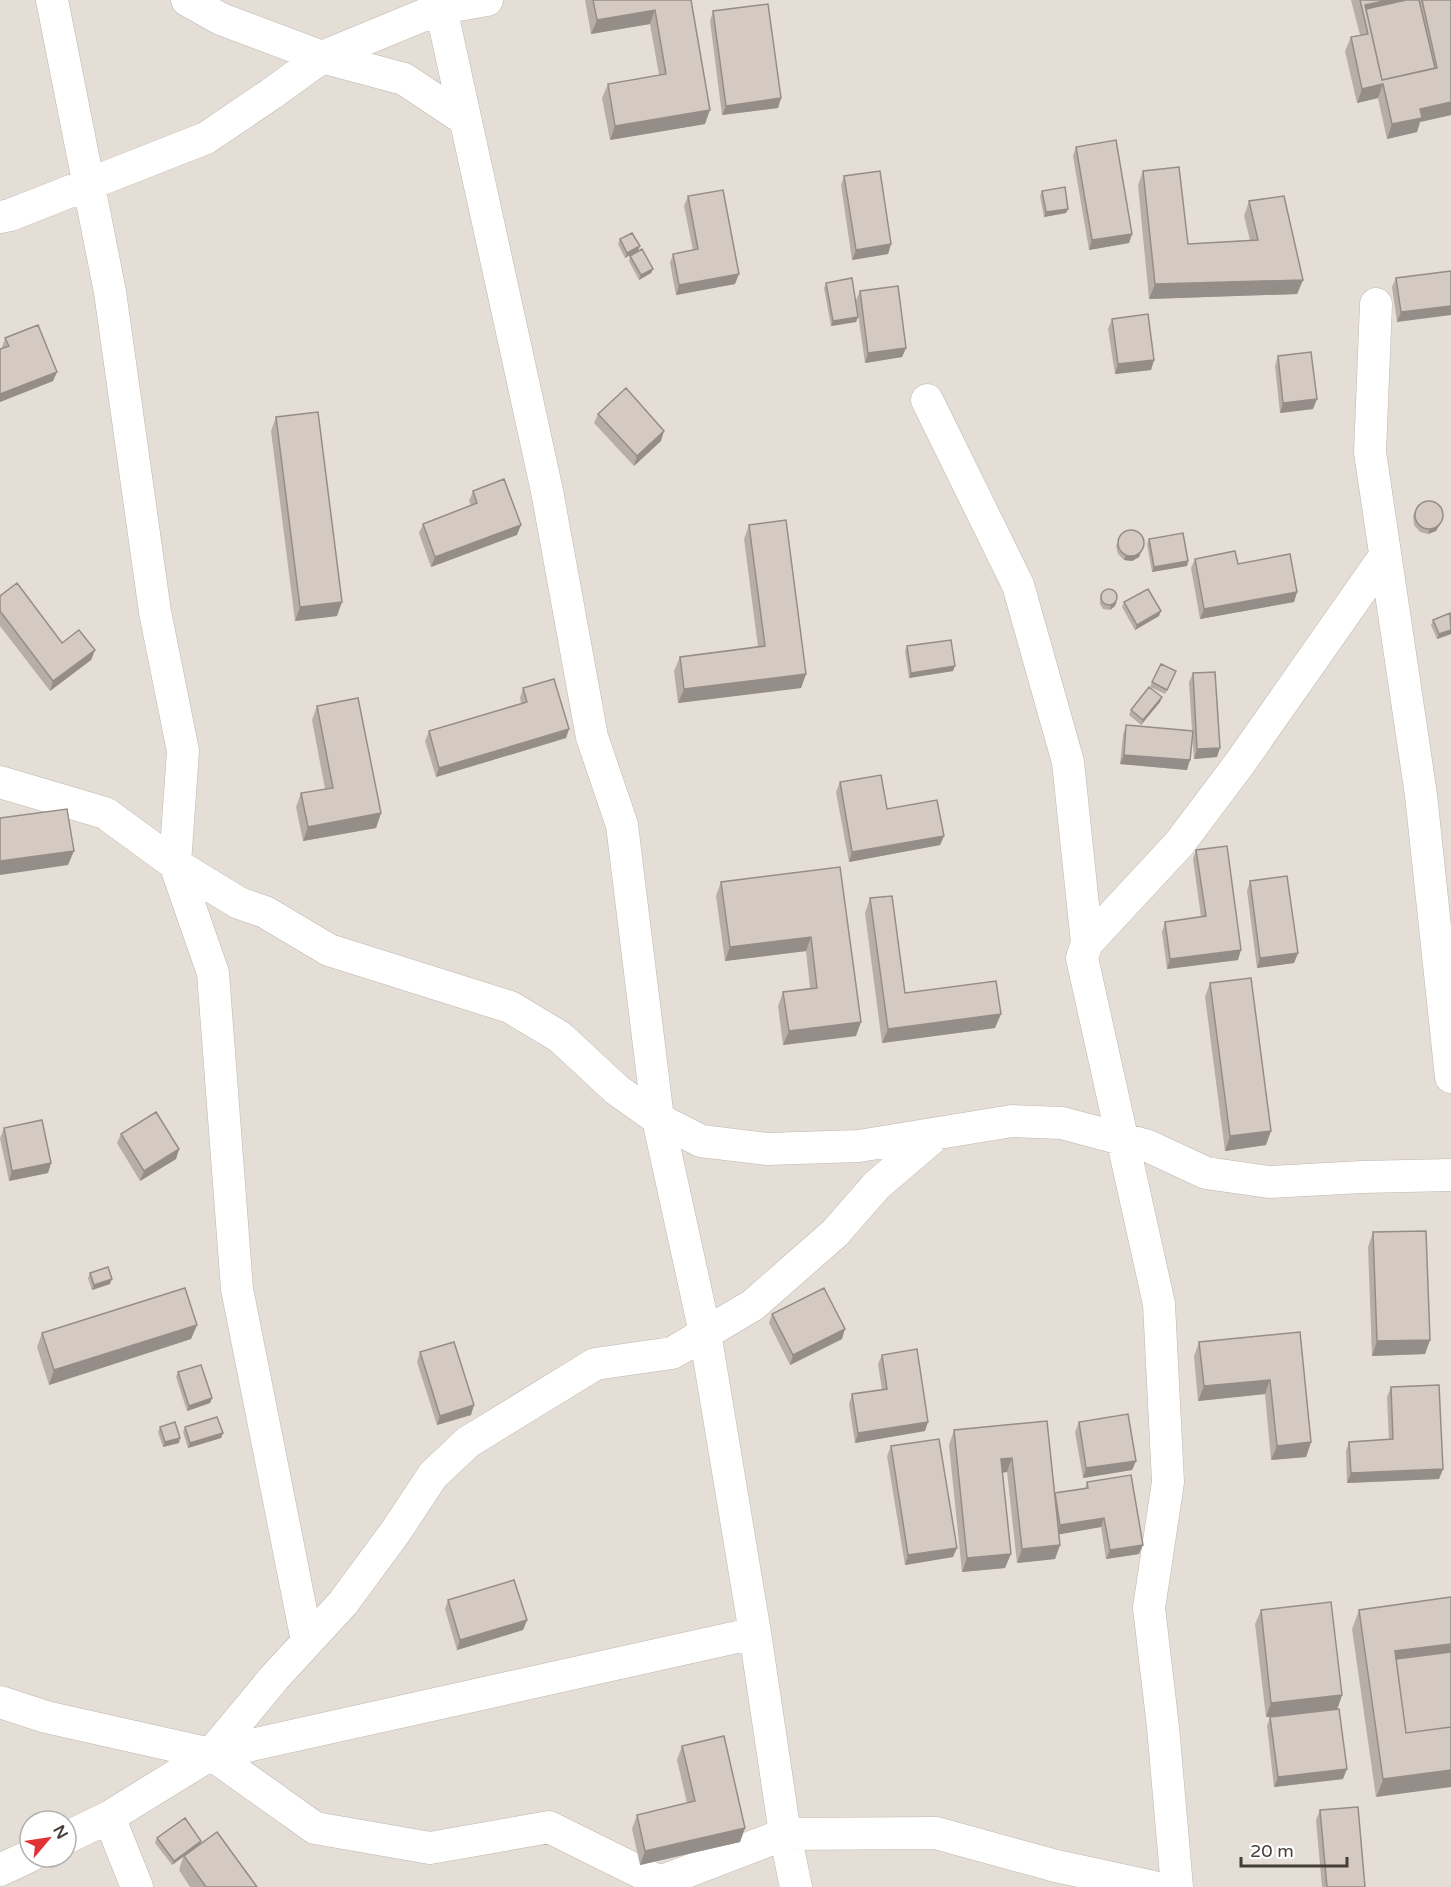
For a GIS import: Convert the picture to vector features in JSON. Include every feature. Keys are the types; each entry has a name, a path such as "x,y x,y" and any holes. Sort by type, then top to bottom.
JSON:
{"street":[{"path":"52,0 110,292 155,612 183,751 175,864 213,973 237,1289 307,1641"},
{"path":"187,0 221,19 322,57 404,79 464,119"},
{"path":"0,217 206,138 322,57 441,4 487,0"},
{"path":"441,4 464,119 547,491 592,737 622,825 658,1119 705,1333 755,1633 785,1834 796,1887"},
{"path":"1376,304 1370,452 1421,795 1451,1077"},
{"path":"927,400 1018,585 1068,762 1087,943 1082,958 1159,1304 1168,1482 1149,1608 1163,1727 1177,1887"},
{"path":"1087,943 1179,844 1240,763 1385,556"},
{"path":"0,782 105,813 175,864 239,903 265,912 329,950 510,1007 560,1037 616,1090 658,1119 701,1141 767,1149 859,1146 1012,1121 1062,1123 1148,1146 1206,1173 1269,1182 1451,1175"},
{"path":"78,1832 109,1817 211,1754 274,1678 343,1603 396,1531 433,1475 468,1442 595,1364 672,1353 753,1305 835,1233 877,1185 938,1133"},
{"path":"211,1754 755,1633"},
{"path":"0,1702 46,1717 211,1754 315,1828 430,1848 549,1827 623,1875 660,1882 785,1834 936,1833 1056,1866 1153,1887"},
{"path":"109,1817 137,1887"},
{"path":"0,1870 18,1862"}],"shaded area":[{"path":"0,0 1451,0 1451,1887 0,1887"}],"building":[{"path":"593,0 691,0 710,110 615,126 608,84 666,74 655,10 597,20"},
{"path":"1360,0 1388,0 1365,5 1382,80 1437,68 1422,0 1451,0 1451,102 1420,109 1422,118 1392,124 1383,84 1362,89 1351,37 1368,34"},
{"path":"1406,0 1419,0 1435,68 1382,80 1366,9"},
{"path":"768,4 781,98 726,106 713,11"},
{"path":"1116,140 1132,234 1092,240 1076,147"},
{"path":"1179,167 1188,244 1258,240 1249,201 1284,196 1303,280 1155,284 1143,171"},
{"path":"880,171 891,244 856,250 844,176"},
{"path":"1065,187 1068,209 1046,212 1042,191"},
{"path":"723,190 739,274 679,285 673,254 698,249 688,196"},
{"path":"632,233 640,246 627,253 620,239"},
{"path":"642,249 653,269 641,275 630,256"},
{"path":"1451,271 1451,306 1401,312 1396,278"},
{"path":"852,278 858,317 833,321 826,283"},
{"path":"898,286 906,348 868,353 860,291"},
{"path":"1148,314 1154,360 1118,364 1112,319"},
{"path":"38,325 57,372 0,394 0,349 9,346 5,338"},
{"path":"1311,352 1317,399 1283,403 1278,356"},
{"path":"626,388 664,431 637,456 598,414"},
{"path":"318,412 342,602 300,607 276,417"},
{"path":"504,479 521,525 435,557 423,524 477,503 473,491"},
{"path":"1429,501 1439,505 1443,515 1439,525 1429,529 1419,525 1415,515 1419,505"},
{"path":"786,520 806,674 684,689 680,657 765,646 749,525"},
{"path":"1131,530 1140,534 1144,543 1140,552 1131,556 1122,552 1118,543 1122,534"},
{"path":"1183,533 1188,561 1154,567 1149,539"},
{"path":"1235,551 1238,564 1290,554 1297,592 1204,609 1195,559"},
{"path":"17,583 62,643 79,630 95,650 53,681 0,611 0,596"},
{"path":"1109,589 1115,591 1117,597 1115,603 1109,605 1103,603 1101,597 1103,591"},
{"path":"1148,589 1161,611 1137,625 1124,602"},
{"path":"1450,613 1451,630 1439,634 1433,620"},
{"path":"951,640 955,666 911,673 907,646"},
{"path":"1161,664 1176,671 1167,690 1152,682"},
{"path":"1215,672 1220,748 1197,749 1193,673"},
{"path":"554,679 569,729 439,768 429,731 527,702 523,688"},
{"path":"1149,687 1162,697 1143,720 1131,710"},
{"path":"358,698 381,813 308,827 301,793 333,788 317,706"},
{"path":"1126,725 1193,731 1190,760 1124,755"},
{"path":"881,775 887,809 937,800 944,836 852,852 840,782"},
{"path":"67,809 74,851 0,861 0,818"},
{"path":"1227,846 1241,950 1170,959 1165,922 1206,916 1196,850"},
{"path":"840,867 861,1022 789,1031 783,992 817,988 811,937 730,947 721,882"},
{"path":"1287,876 1298,953 1260,958 1250,881"},
{"path":"892,896 905,993 996,981 1001,1014 888,1029 870,898"},
{"path":"1251,978 1271,1131 1230,1136 1210,983"},
{"path":"156,1112 179,1149 144,1171 121,1134"},
{"path":"42,1120 51,1163 12,1171 4,1128"},
{"path":"1426,1231 1430,1340 1377,1341 1373,1232"},
{"path":"108,1267 112,1279 94,1285 90,1273"},
{"path":"185,1288 197,1325 54,1370 42,1333"},
{"path":"824,1288 845,1329 793,1355 772,1314"},
{"path":"1300,1332 1311,1442 1277,1446 1270,1380 1204,1386 1199,1342"},
{"path":"454,1342 474,1405 440,1416 420,1352"},
{"path":"917,1349 928,1422 858,1433 852,1394 887,1389 882,1355"},
{"path":"201,1365 212,1398 189,1406 178,1372"},
{"path":"1439,1385 1443,1469 1351,1473 1349,1442 1393,1439 1391,1387"},
{"path":"1128,1414 1136,1461 1086,1468 1079,1422"},
{"path":"217,1417 223,1433 190,1443 185,1427"},
{"path":"1047,1421 1060,1545 1022,1549 1012,1458 1001,1459 1011,1554 967,1558 954,1430"},
{"path":"175,1422 180,1438 165,1442 160,1427"},
{"path":"939,1439 957,1548 908,1555 891,1446"},
{"path":"1131,1475 1143,1545 1110,1550 1104,1518 1060,1525 1055,1493 1088,1488 1087,1482"},
{"path":"514,1580 527,1620 460,1640 448,1600"},
{"path":"1451,1597 1451,1644 1395,1651 1406,1733 1451,1727 1451,1770 1383,1779 1359,1610"},
{"path":"1331,1602 1342,1695 1271,1703 1261,1610"},
{"path":"1451,1652 1451,1727 1406,1733 1396,1659"},
{"path":"1339,1709 1347,1769 1278,1777 1270,1717"},
{"path":"724,1736 745,1828 645,1851 637,1815 695,1801 682,1746"},
{"path":"1358,1807 1365,1887 1327,1887 1320,1810"},
{"path":"185,1818 201,1841 174,1861 157,1838"},
{"path":"217,1832 257,1887 206,1887 184,1856"}]}
